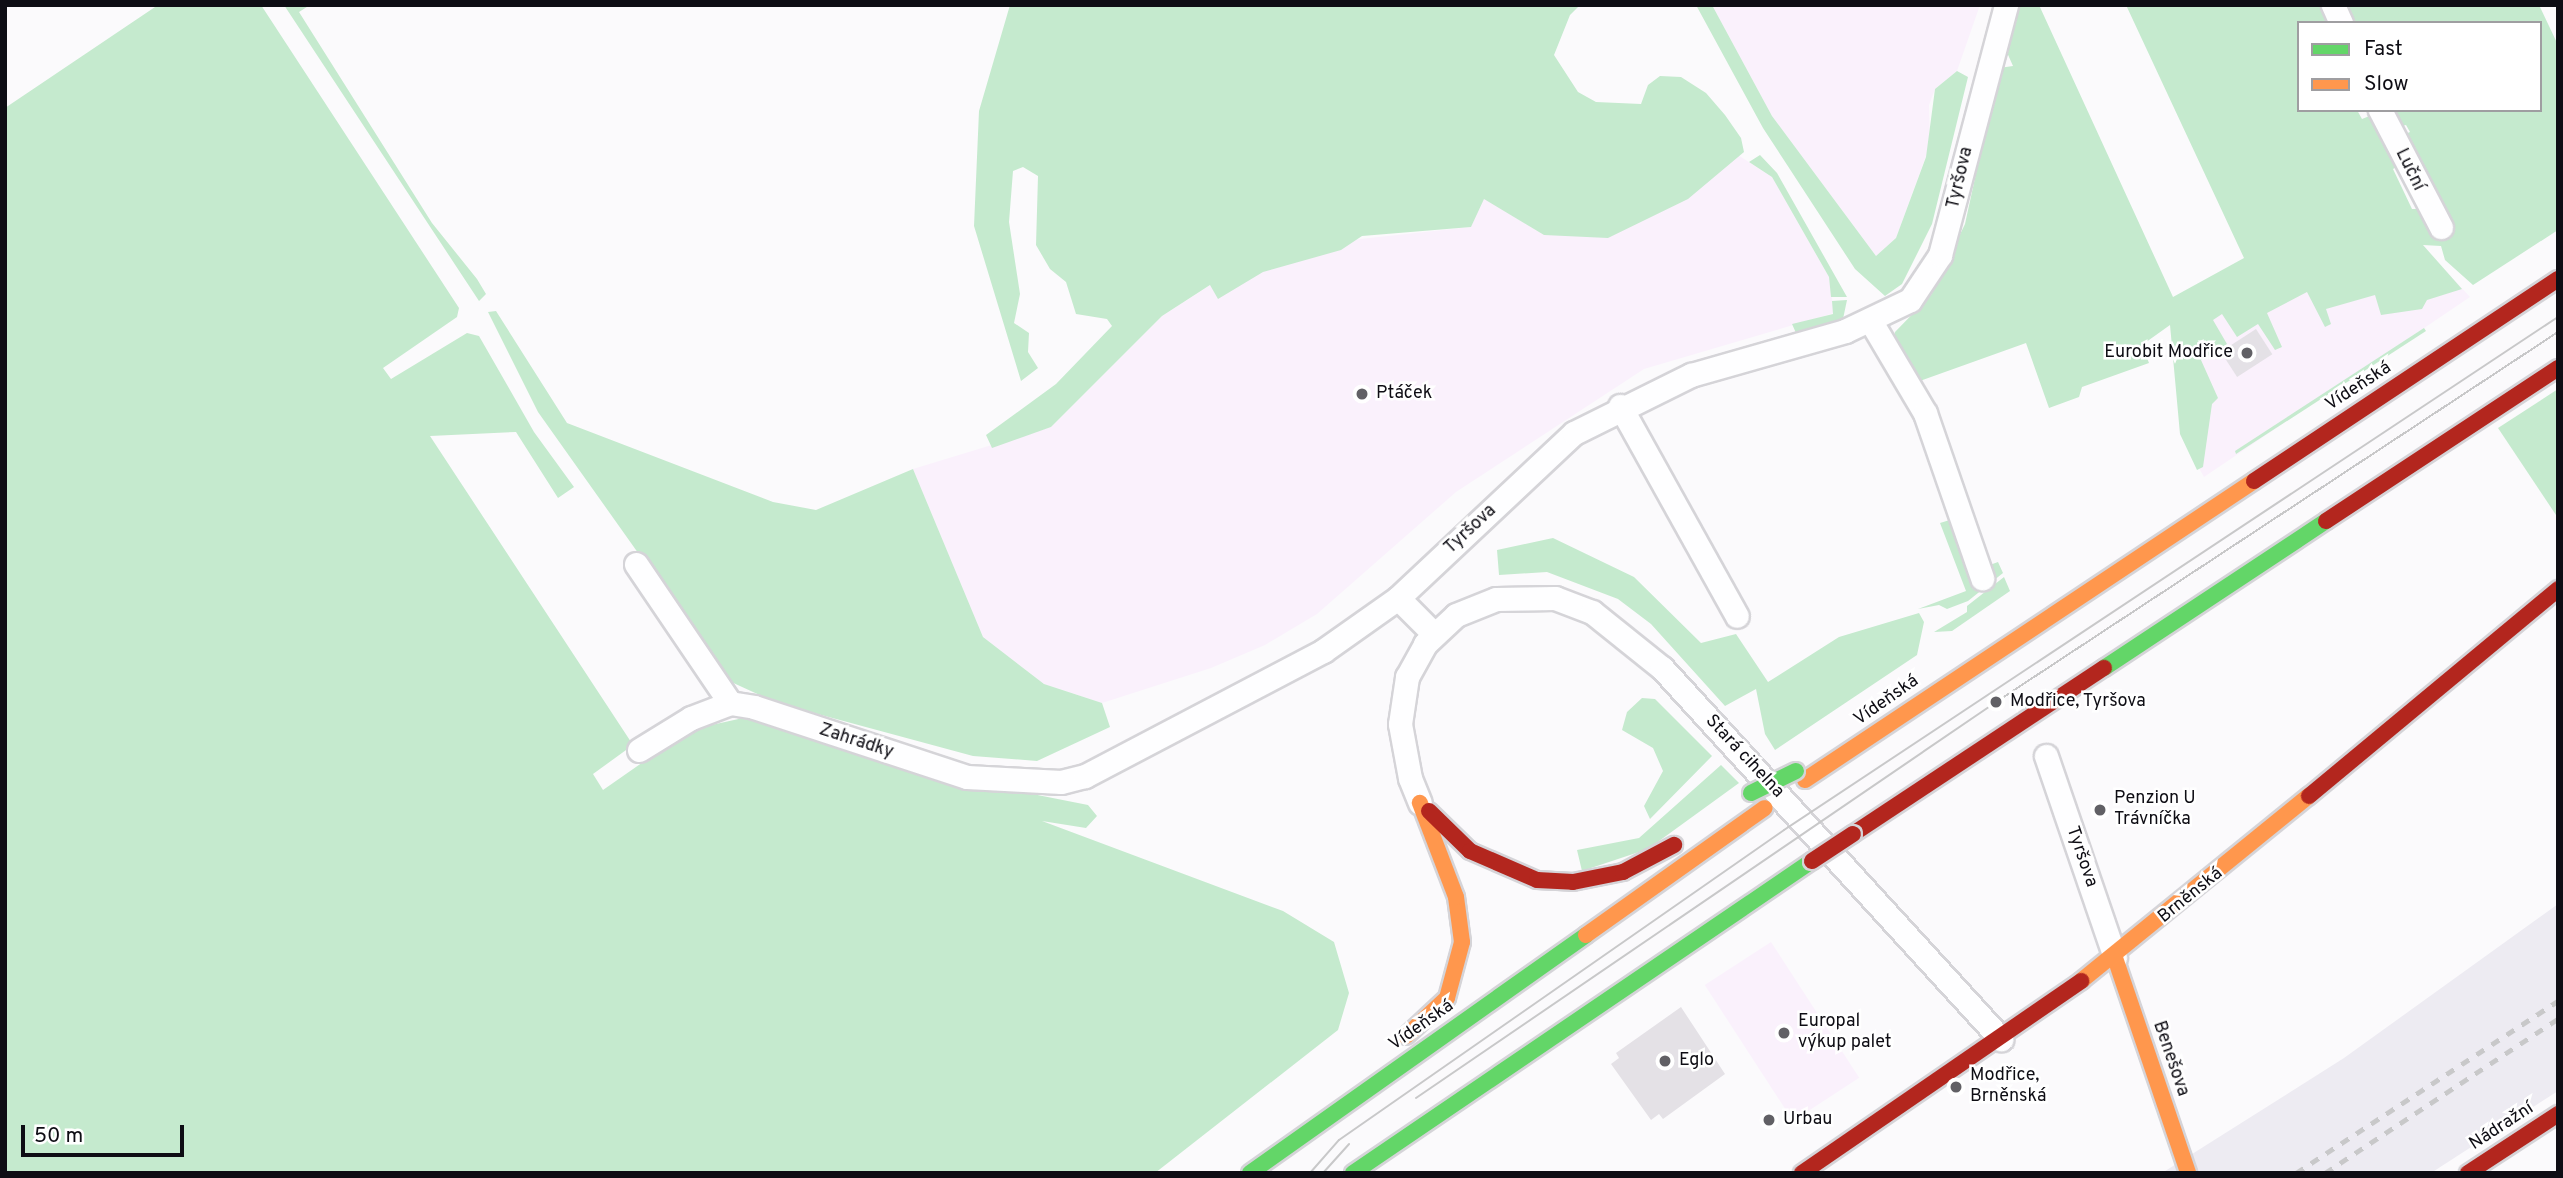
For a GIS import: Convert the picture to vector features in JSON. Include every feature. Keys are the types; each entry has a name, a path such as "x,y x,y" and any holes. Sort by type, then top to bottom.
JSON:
{"main road":[{"name":"Vídeňská","path":"1250,1173 1765,808 1800,776 1850,750 2558,279"},
{"path":"1354,1173 1812,861 2558,368"},
{"name":"Brněnská","path":"1802,1173 2001,1039 2115,958 2558,590"},
{"path":"1746,797 1800,776"},
{"path":"1420,803 1470,850 1537,880 1573,882 1623,872 1687,836"},
{"path":"1391,1047 1447,998 1462,942 1456,897 1420,803"},
{"name":"Benešova","path":"2115,958 2185,1166"},
{"path":"1280,1151 1310,1110"},
{"name":"Nádražní","path":"2468,1173 2558,1114"}],"street":[{"name":"Tyršova","path":"1084,776 1323,651 1398,598 1574,433 1620,406 1691,375 1870,320 1910,300 1940,255 2006,5"},
{"path":"2333,5 2340,21"},
{"name":"Luční","path":"2382,112 2441,228"},
{"path":"1870,320 1925,413 1982,578"},
{"path":"1620,406 1737,616"},
{"path":"636,564 730,704"},
{"name":"Stará cihelna","path":"1434,634 1471,607 1509,597 1555,598 1611,622 1662,668 2001,1039"},
{"path":"1398,598 1434,634 1412,665 1401,708 1405,758 1420,803"},
{"name":"Zahrádky","path":"639,750 691,718 730,704 754,706 967,777 1037,783 1084,776"},
{"name":"Tyršova","path":"2046,756 2115,958"}],"shaded area":[{"path":"1712,5 1980,5 1957,71 1935,89 1929,105 1930,145 1896,238 1876,256 1772,116"},
{"path":"1738,155 1772,177 1829,277 1834,313 1644,369 1456,492 1317,614 1265,645 1211,668 1102,703 1044,684 983,637 913,469 1051,427 1162,316 1267,249 1471,227 1484,198 1544,235"},
{"path":"2422,245 2470,297 2204,477 2180,434 2173,297"},
{"path":"2558,904 2558,1091 2431,1173 2162,1173 2344,1058"},
{"name":"Europal výkup palet","path":"1771,942 1859,1078 1793,1121 1705,985"}],"green space":[{"path":"158,5 261,5 459,308 457,317 383,368 391,379 467,333 479,336 534,432 574,487 558,498 516,432 430,436 633,745 593,774 603,790 689,730 752,716 915,771 1088,805 1097,816 1086,828 1042,821 1283,911 1334,942 1349,993 1338,1030 1155,1173 5,1173 5,108"},
{"path":"284,5 310,5 299,12 432,223 477,279 486,294 479,301"},
{"path":"1010,5 1580,5 1570,15 1554,55 1578,92 1596,102 1641,104 1648,85 1660,76 1681,77 1706,93 1725,115 1741,138 1744,152 1688,199 1608,238 1544,235 1484,199 1471,227 1362,236 1341,250 1263,272 1218,299 1210,285 1162,316 1051,427 992,448 986,435 1056,384 1112,326 1107,319 1076,314 1066,282 1050,269 1036,245 1038,176 1023,167 1013,171 1009,222 1020,294 1014,323 1029,333 1028,352 1038,368 1021,381 974,226 979,111"},
{"path":"1696,5 1712,5 1772,116 1876,256 1896,238 1926,157 1935,89 1957,71 1968,77 1932,224 1902,284 1885,296 1855,269 1763,128"},
{"path":"2017,5 2039,5 2173,297 2244,258 2126,5 2329,5 2336,21 2297,21 2297,112 2358,112 2362,119 2372,115 2400,165 2393,169 2412,209 2422,209 2398,137 2410,132 2406,125 2394,128 2387,112 2542,112 2542,21 2346,21 2338,5 2539,5 2558,45 2558,230 2473,285 2445,260 2441,246 2423,245 2462,289 2427,300 2422,309 2381,315 2375,295 2326,309 2331,324 2325,327 2307,292 2267,313 2282,347 2275,350 2258,324 2237,337 2222,314 2213,320 2227,344 2201,360 2218,398 2212,404 2203,467 2197,470 2180,434 2170,325 2142,345 2149,363 2082,387 2079,397 2049,408 2026,343 1917,382 1893,340 1895,332 1931,295 1965,224 1999,68 2013,66 2005,48"},
{"path":"1760,155 1777,173 1847,297 1831,297 1829,277 1772,177 1749,162"},
{"path":"1847,300 1843,319 1796,333 1792,324 1833,314 1832,301"},
{"path":"496,311 567,423 773,502 816,510 913,469 983,637 1044,684 1102,703 1110,727 1037,761 973,756 777,703 729,681 538,412 488,312"},
{"path":"2424,328 2426,331 2236,454 2235,451"},
{"path":"2558,389 2558,518 2498,428"},
{"path":"1953,519 1987,566 1998,562 2003,573 1968,601 1947,609 1939,605 1918,609 1966,591 1940,523"},
{"path":"1553,538 1634,577 1701,643 1736,634 1768,682 1839,637 1919,613 1924,622 1917,655 1775,750 1765,734 1756,689 1725,706 1651,624 1618,599 1547,572 1499,575 1497,550"},
{"path":"2004,577 2010,591 1952,631 1934,632 1967,612 1967,606"},
{"path":"1642,698 1655,699 1712,756 1650,819 1644,806 1663,771 1653,748 1622,730 1627,712"},
{"path":"1721,765 1739,783 1648,849 1582,871 1577,850 1639,838"}],"building":[{"name":"Eurobit Modřice","path":"2256,329 2272,354 2237,377 2221,352"},
{"name":"Eglo","path":"1681,1007 1725,1074 1663,1119 1659,1114 1651,1120 1611,1064 1619,1058 1616,1053"}],"tram line":[{"path":"1310,1173 1339,1140 1784,830 2558,317"},
{"path":"1416,1098 1996,702 2558,332"},
{"path":"1323,1173 1349,1144"}],"railway":[{"path":"2296,1173 2558,1001"},
{"path":"2325,1173 2558,1019"}],"traffic: fast":[{"path":"2104,668 2326,521"},
{"path":"1751,793 1796,771"},
{"path":"1353,1173 1812,861"},
{"path":"1250,1173 1586,935"}],"traffic: slow":[{"path":"1805,780 2254,481"},
{"path":"2081,981 2309,796"},
{"path":"1406,1036 1447,998 1462,942 1456,897 1420,803"},
{"path":"1586,935 1765,808"},
{"path":"2115,958 2188,1173"}],"traffic: jam":[{"path":"2254,481 2558,279"},
{"path":"2326,521 2558,368"},
{"path":"2309,796 2558,589"},
{"path":"1853,834 2104,668"},
{"path":"1429,811 1470,851 1537,880 1573,882 1623,872 1674,845"},
{"path":"1812,861 1853,834"},
{"path":"1802,1173 2081,981"},
{"path":"2468,1173 2558,1114"}],"place":[{"name":"Eurobit Modřice","path":"2247,353"},
{"name":"Ptáček","path":"1362,394"},
{"name":"Modřice, Tyršova","path":"1996,702"},
{"name":"Penzion U Trávníčka","path":"2100,810"},
{"name":"Europal výkup palet","path":"1784,1033"},
{"name":"Eglo","path":"1665,1061"},
{"name":"Modřice, Brněnská","path":"1956,1087"},
{"name":"Urbau","path":"1769,1120"}]}
